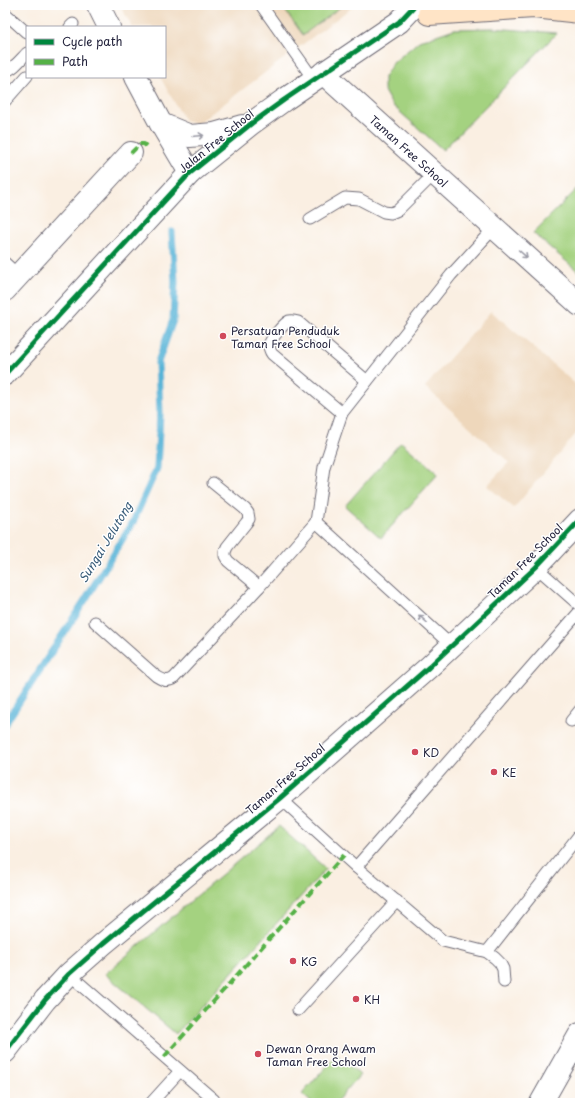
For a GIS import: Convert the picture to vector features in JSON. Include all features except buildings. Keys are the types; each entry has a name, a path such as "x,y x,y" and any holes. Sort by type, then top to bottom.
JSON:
{"main road":[{"path":"422,10 534,7 580,12"}],"street":[{"path":"98,5 109,26"},
{"name":"Jalan Free School","path":"5,374 190,173 252,123 400,22 422,10 458,5"},
{"name":"Taman Free School","path":"319,76 434,174 580,305"},
{"path":"137,78 161,124 190,173"},
{"path":"161,124 190,136 214,134 252,123"},
{"path":"10,276 131,153"},
{"name":"Taman Free School","path":"5,1052 45,1000 70,974 103,944 280,798 452,646 536,567 580,520"},
{"path":"541,1103 580,1034"}],"lane":[{"path":"261,5 319,76"},
{"path":"5,13 26,32"},
{"path":"5,71 14,67 26,54"},
{"path":"5,101 26,77"},
{"path":"310,219 344,198 359,199 384,212 391,213 398,210 434,174"},
{"path":"95,622 156,676 165,681 170,681 174,678 259,587 316,522 324,467 342,413 451,275 494,228"},
{"path":"342,413 269,350 271,341 284,324 288,321 294,320 298,322 367,381"},
{"path":"213,483 245,509 248,514 249,519 227,547 225,556 228,561 259,587"},
{"path":"316,522 452,646"},
{"path":"536,567 580,606"},
{"path":"356,867 580,611"},
{"path":"571,721 580,710"},
{"path":"280,798 356,867 442,941 487,952 500,963 503,969 504,982"},
{"path":"487,952 580,834"},
{"path":"298,1010 396,901"},
{"path":"70,974 216,1103"},
{"path":"151,1103 180,1071"}],"shaded area":[{"path":"120,5 355,5 197,124 185,121 161,78 166,78 166,26 131,26"},
{"path":"491,311 580,388 580,429 514,508 487,486 509,462 425,387"}],"green space":[{"path":"281,5 343,5 303,35"},
{"path":"493,28 557,33 443,150 392,105 384,91 384,77 393,63 419,41 454,29"},
{"path":"580,186 580,273 533,233"},
{"path":"401,442 438,474 381,538 345,506"},
{"path":"279,826 326,869 176,1034 105,974"},
{"path":"337,1055 360,1075 335,1103 312,1103 302,1094"}],"waterway":[{"name":"Sungai Jelutong","path":"5,724 85,600 133,522 157,468 160,413 158,362 173,320 175,282 172,232"}],"marked path":[{"path":"131,153 140,144 144,144 146,146"},
{"path":"164,1057 344,855"}],"cycle path":[{"path":"5,374 190,173 252,123 399,22 415,5"},
{"path":"5,1052 45,1000 69,974 103,944 280,798 429,667 536,567 580,520"}],"place":[{"name":"Persatuan Penduduk Taman Free School","path":"223,336"},
{"name":"KD","path":"415,752"},
{"name":"KE","path":"494,772"},
{"name":"KG","path":"293,961"},
{"name":"KH","path":"356,999"},
{"name":"Dewan Orang Awam Taman Free School","path":"258,1054"}]}
